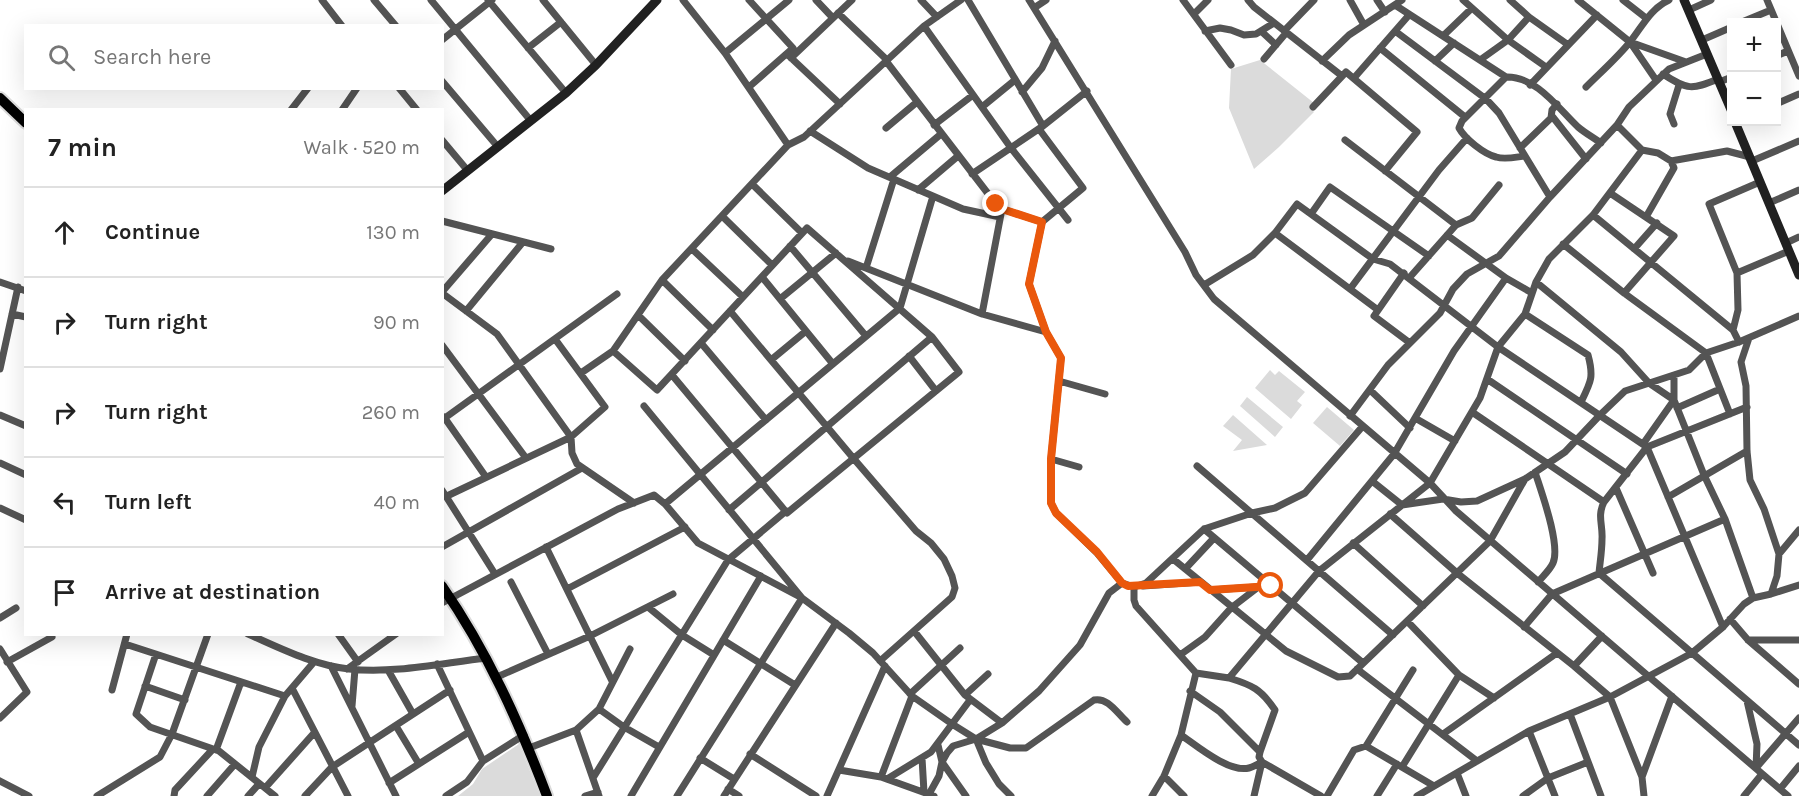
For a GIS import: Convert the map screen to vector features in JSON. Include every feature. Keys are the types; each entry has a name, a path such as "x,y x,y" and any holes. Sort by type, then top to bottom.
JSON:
{"main road":[{"path":"0,98 24,121"},
{"path":"447,601 487,658 497,677 524,735 547,796"}],"street":[{"path":"321,0 340,24"},
{"path":"374,0 394,24"},
{"path":"431,0 531,121"},
{"path":"543,0 596,64"},
{"path":"444,189 566,93 657,0"},
{"path":"683,0 725,53 788,145"},
{"path":"749,0 793,48 789,56"},
{"path":"725,53 789,0"},
{"path":"816,0 887,61 1001,213 982,314"},
{"path":"749,87 789,56 852,0"},
{"path":"921,0 937,17"},
{"path":"581,373 613,351 663,280 788,145 793,144 810,131 924,26 961,0"},
{"path":"968,0 995,42 1041,128 1083,188 1042,222 1029,284 1046,332 1061,358 1051,459 1051,503 1056,513 1097,552 1122,583 1137,586 1200,582"},
{"path":"1029,0 1214,299 1430,483 1443,499 1490,541 1788,796"},
{"path":"1034,8 1046,0"},
{"path":"1183,0 1231,65"},
{"path":"1194,14 1208,0"},
{"path":"1248,0 1342,76"},
{"path":"1264,59 1314,0"},
{"path":"1350,0 1364,25"},
{"path":"1377,0 1385,12"},
{"path":"1322,61 1349,35 1402,0"},
{"path":"1462,0 1508,40 1546,67"},
{"path":"1510,0 1529,17 1567,44"},
{"path":"1578,0 1630,42 1656,80"},
{"path":"1623,0 1646,18"},
{"path":"1586,87 1630,42 1646,18 1669,0"},
{"path":"1684,0 1727,102"},
{"path":"1689,10 1711,0"},
{"path":"1767,0 1799,76"},
{"path":"444,39 490,1 566,93"},
{"path":"1395,5 1506,77 1522,78 1557,104 1578,126 1601,143"},
{"path":"1443,36 1471,9"},
{"path":"1752,18 1771,10"},
{"path":"1354,78 1409,15"},
{"path":"1530,85 1597,15"},
{"path":"1480,60 1508,40 1529,17"},
{"path":"528,48 561,22"},
{"path":"1205,31 1220,28 1244,35 1256,34 1274,23"},
{"path":"924,26 1011,148 1068,220"},
{"path":"1702,40 1727,29"},
{"path":"1261,31 1276,45"},
{"path":"1395,31 1485,99 1499,113 1550,197"},
{"path":"1022,92 1042,68 1055,41"},
{"path":"1630,42 1686,62"},
{"path":"1435,61 1454,43"},
{"path":"1380,48 1465,117"},
{"path":"1781,54 1788,51"},
{"path":"1350,416 1388,365 1440,313 1453,289 1467,274 1500,256 1550,197 1617,125 1629,107 1670,69 1707,54"},
{"path":"789,56 840,104"},
{"path":"1313,107 1346,72 1417,132 1385,171"},
{"path":"1663,74 1688,88 1697,88 1727,78"},
{"path":"1506,77 1465,117 1460,128 1467,138 1488,154 1498,158 1525,156"},
{"path":"982,107 1015,80"},
{"path":"444,83 498,147"},
{"path":"1674,124 1670,114 1679,85"},
{"path":"293,108 306,90"},
{"path":"343,108 356,90"},
{"path":"401,90 415,108"},
{"path":"972,174 1041,128 1087,92"},
{"path":"1781,102 1799,94"},
{"path":"934,125 973,95"},
{"path":"886,128 917,102"},
{"path":"1557,104 1552,110 1552,116 1586,159"},
{"path":"1520,148 1552,116"},
{"path":"1617,125 1642,150 1658,153 1671,161 1674,168 1646,217"},
{"path":"1737,126 1799,275"},
{"path":"810,131 868,168 963,209 1001,213 1042,222"},
{"path":"866,268 892,178 941,134"},
{"path":"1350,289 1438,170 1467,138"},
{"path":"1345,141 1456,225"},
{"path":"1671,161 1727,151 1751,159 1799,141"},
{"path":"444,142 468,171"},
{"path":"1229,678 1319,571 1430,483 1480,398 1498,347 1525,314 1536,282 1549,259 1593,215 1642,150"},
{"path":"918,190 958,156"},
{"path":"1733,330 1738,310 1737,273 1709,204 1760,182"},
{"path":"752,184 802,233"},
{"path":"1410,343 1374,316 1407,275 1429,256 1456,225 1473,218 1499,185"},
{"path":"1311,214 1330,187 1429,256"},
{"path":"1769,203 1799,190"},
{"path":"1610,193 1674,236 1624,293"},
{"path":"665,504 900,308 933,196"},
{"path":"1204,285 1253,255 1275,233 1298,204 1373,259 1390,264 1407,275 1498,347 1645,446 1723,627"},
{"path":"1593,215 1733,330 1740,342"},
{"path":"722,216 772,265"},
{"path":"444,222 551,249"},
{"path":"1634,249 1657,223"},
{"path":"593,778 728,560 959,372 932,336 807,228 657,390 613,351"},
{"path":"1275,233 1378,310"},
{"path":"444,291 492,234"},
{"path":"1447,236 1506,278 1532,293"},
{"path":"1737,273 1787,247 1799,237"},
{"path":"466,311 523,242"},
{"path":"1563,244 1624,293 1706,353 1730,414"},
{"path":"790,246 866,336"},
{"path":"692,249 743,297"},
{"path":"839,256 982,314 1046,332"},
{"path":"780,299 839,256"},
{"path":"762,277 833,364"},
{"path":"1307,560 1394,454 1454,351 1506,278"},
{"path":"663,280 713,330"},
{"path":"0,282 24,290"},
{"path":"1536,282 1621,352 1649,383 1674,400"},
{"path":"0,369 18,287"},
{"path":"444,294 497,334 571,437 572,453 578,464 634,503"},
{"path":"444,417 617,294"},
{"path":"730,311 916,531 938,551 952,576 955,588 952,597 882,664 827,796"},
{"path":"12,314 24,317"},
{"path":"1525,314 1588,355 1592,381 1581,402"},
{"path":"638,315 685,361"},
{"path":"1372,481 1402,505 1443,499 1461,502 1477,501 1525,479 1565,452 1626,391 1689,370 1706,353 1740,342 1799,316"},
{"path":"771,360 806,331"},
{"path":"729,510 932,336"},
{"path":"1749,338 1741,363 1746,386 1747,451 1750,480 1764,509 1779,554 1777,576 1771,594"},
{"path":"495,574 445,493 486,477 571,437 605,407 555,339"},
{"path":"701,343 766,420"},
{"path":"444,348 526,458"},
{"path":"909,356 936,391"},
{"path":"672,375 786,511"},
{"path":"1674,375 1674,400 1704,475 1725,519 1753,598"},
{"path":"1487,379 1626,474"},
{"path":"1059,381 1106,394"},
{"path":"1677,408 1720,389"},
{"path":"1370,390 1410,428"},
{"path":"1599,573 1602,539 1599,517 1604,502 1626,474 1674,400"},
{"path":"644,406 802,598"},
{"path":"1645,446 1747,407"},
{"path":"1472,412 1604,502"},
{"path":"0,415 24,425"},
{"path":"1415,418 1455,441"},
{"path":"444,419 486,477"},
{"path":"1321,796 1262,762 1259,757 1275,710 1260,690 1250,684 1229,678 1196,673 1136,606 1134,600 1137,586 1173,559 1204,529 1275,508 1305,493 1362,427"},
{"path":"1668,497 1747,451"},
{"path":"1051,459 1079,467"},
{"path":"0,463 24,474"},
{"path":"1197,466 1393,635"},
{"path":"444,546 582,468"},
{"path":"1535,472 1554,546 1554,562 1538,582"},
{"path":"1173,559 1263,635 1286,651 1338,677 1350,676 1490,541 1525,479"},
{"path":"1616,488 1653,573"},
{"path":"447,601 618,509 654,495 665,504 698,543 802,598 849,633 911,695 976,738 1010,748 1026,748 1094,700 1100,699 1106,701 1127,723"},
{"path":"0,508 24,519"},
{"path":"1390,514 1457,573 1610,697 1642,777 1644,796"},
{"path":"1524,627 1552,594 1725,519"},
{"path":"567,589 685,527"},
{"path":"1204,529 1291,602 1396,698 1477,761"},
{"path":"1779,554 1799,530"},
{"path":"1185,570 1214,538"},
{"path":"1353,543 1423,606"},
{"path":"546,547 612,681"},
{"path":"1599,573 1799,745"},
{"path":"631,796 761,576"},
{"path":"511,582 548,654"},
{"path":"929,795 939,776 942,762 954,746 976,738 1002,723 1039,691 1080,645 1109,593 1122,583"},
{"path":"1417,796 1529,731 1610,697 1692,653 1753,598 1799,585"},
{"path":"1210,590 1271,586"},
{"path":"1180,655 1205,637 1231,608 1257,588"},
{"path":"497,677 590,636 673,594"},
{"path":"676,796 802,598"},
{"path":"648,607 681,635 714,655"},
{"path":"0,618 16,608"},
{"path":"1730,619 1748,639 1799,684"},
{"path":"1407,621 1459,675 1494,698"},
{"path":"739,796 726,793 836,623"},
{"path":"914,631 967,698 1002,723"},
{"path":"4,660 52,636"},
{"path":"112,690 127,636"},
{"path":"97,796 160,757 172,734 207,636"},
{"path":"253,636 314,662 351,669 388,669 487,658"},
{"path":"339,636 358,662"},
{"path":"352,708 351,669 393,636"},
{"path":"1574,666 1602,636"},
{"path":"1748,639 1799,640"},
{"path":"723,640 795,685"},
{"path":"125,644 285,696"},
{"path":"884,778 911,695 960,648"},
{"path":"0,649 4,660 27,692 0,718"},
{"path":"529,748 576,730 599,709 630,649"},
{"path":"1443,734 1557,653"},
{"path":"156,654 136,714 150,727 215,750 275,796"},
{"path":"252,777 259,747 285,696 314,662"},
{"path":"437,664 483,761"},
{"path":"331,666 396,796"},
{"path":"388,669 413,714"},
{"path":"1326,796 1354,750 1366,746 1413,670"},
{"path":"1152,796 1164,776 1181,735 1196,673"},
{"path":"884,778 922,758 938,745 967,698 988,674"},
{"path":"1377,796 1429,723 1459,675"},
{"path":"174,796 175,790 215,750 241,682"},
{"path":"145,686 185,700"},
{"path":"292,688 348,796"},
{"path":"309,794 332,767 450,690"},
{"path":"1190,691 1220,712 1260,752"},
{"path":"1642,777 1672,696"},
{"path":"1748,701 1756,744 1756,768"},
{"path":"599,709 624,727 659,747"},
{"path":"1570,714 1601,796"},
{"path":"1756,768 1799,718"},
{"path":"396,726 419,764"},
{"path":"576,730 599,794 585,796"},
{"path":"1529,731 1555,796"},
{"path":"389,783 469,732"},
{"path":"248,796 262,786 314,733"},
{"path":"446,796 467,782 483,761 524,735"},
{"path":"1181,735 1223,763 1236,768 1248,769 1262,762"},
{"path":"976,738 986,763 999,784 1011,796"},
{"path":"938,745 942,762 966,796"},
{"path":"1366,746 1434,786"},
{"path":"750,754 816,796"},
{"path":"700,758 734,780"},
{"path":"922,758 929,795"},
{"path":"1254,796 1262,762"},
{"path":"1523,796 1548,778 1588,762"},
{"path":"207,796 235,764"},
{"path":"1780,789 1799,766"},
{"path":"838,770 884,778 929,795"},
{"path":"1457,773 1466,796"},
{"path":"1744,796 1762,774"},
{"path":"1164,776 1184,796"},
{"path":"0,781 29,796"},
{"path":"998,796 999,784"}],"shaded area":[{"path":"1260,60 1314,103 1310,108 1314,112 1254,169 1229,108 1231,69"},
{"path":"1270,370 1275,375 1279,371 1305,392 1297,401 1302,405 1291,419 1255,388"},
{"path":"1247,397 1283,427 1275,437 1240,406"},
{"path":"1327,407 1354,430 1340,446 1313,423"},
{"path":"1233,415 1267,445 1233,451 1242,440 1223,426"},
{"path":"519,744 540,796 458,796 473,784 482,769"}],"route":[{"path":"996,204 1002,209 1042,222 1029,284 1046,332 1061,358 1051,459 1051,503 1056,513 1097,552 1122,583 1128,586 1200,582 1210,590 1271,586"}]}
